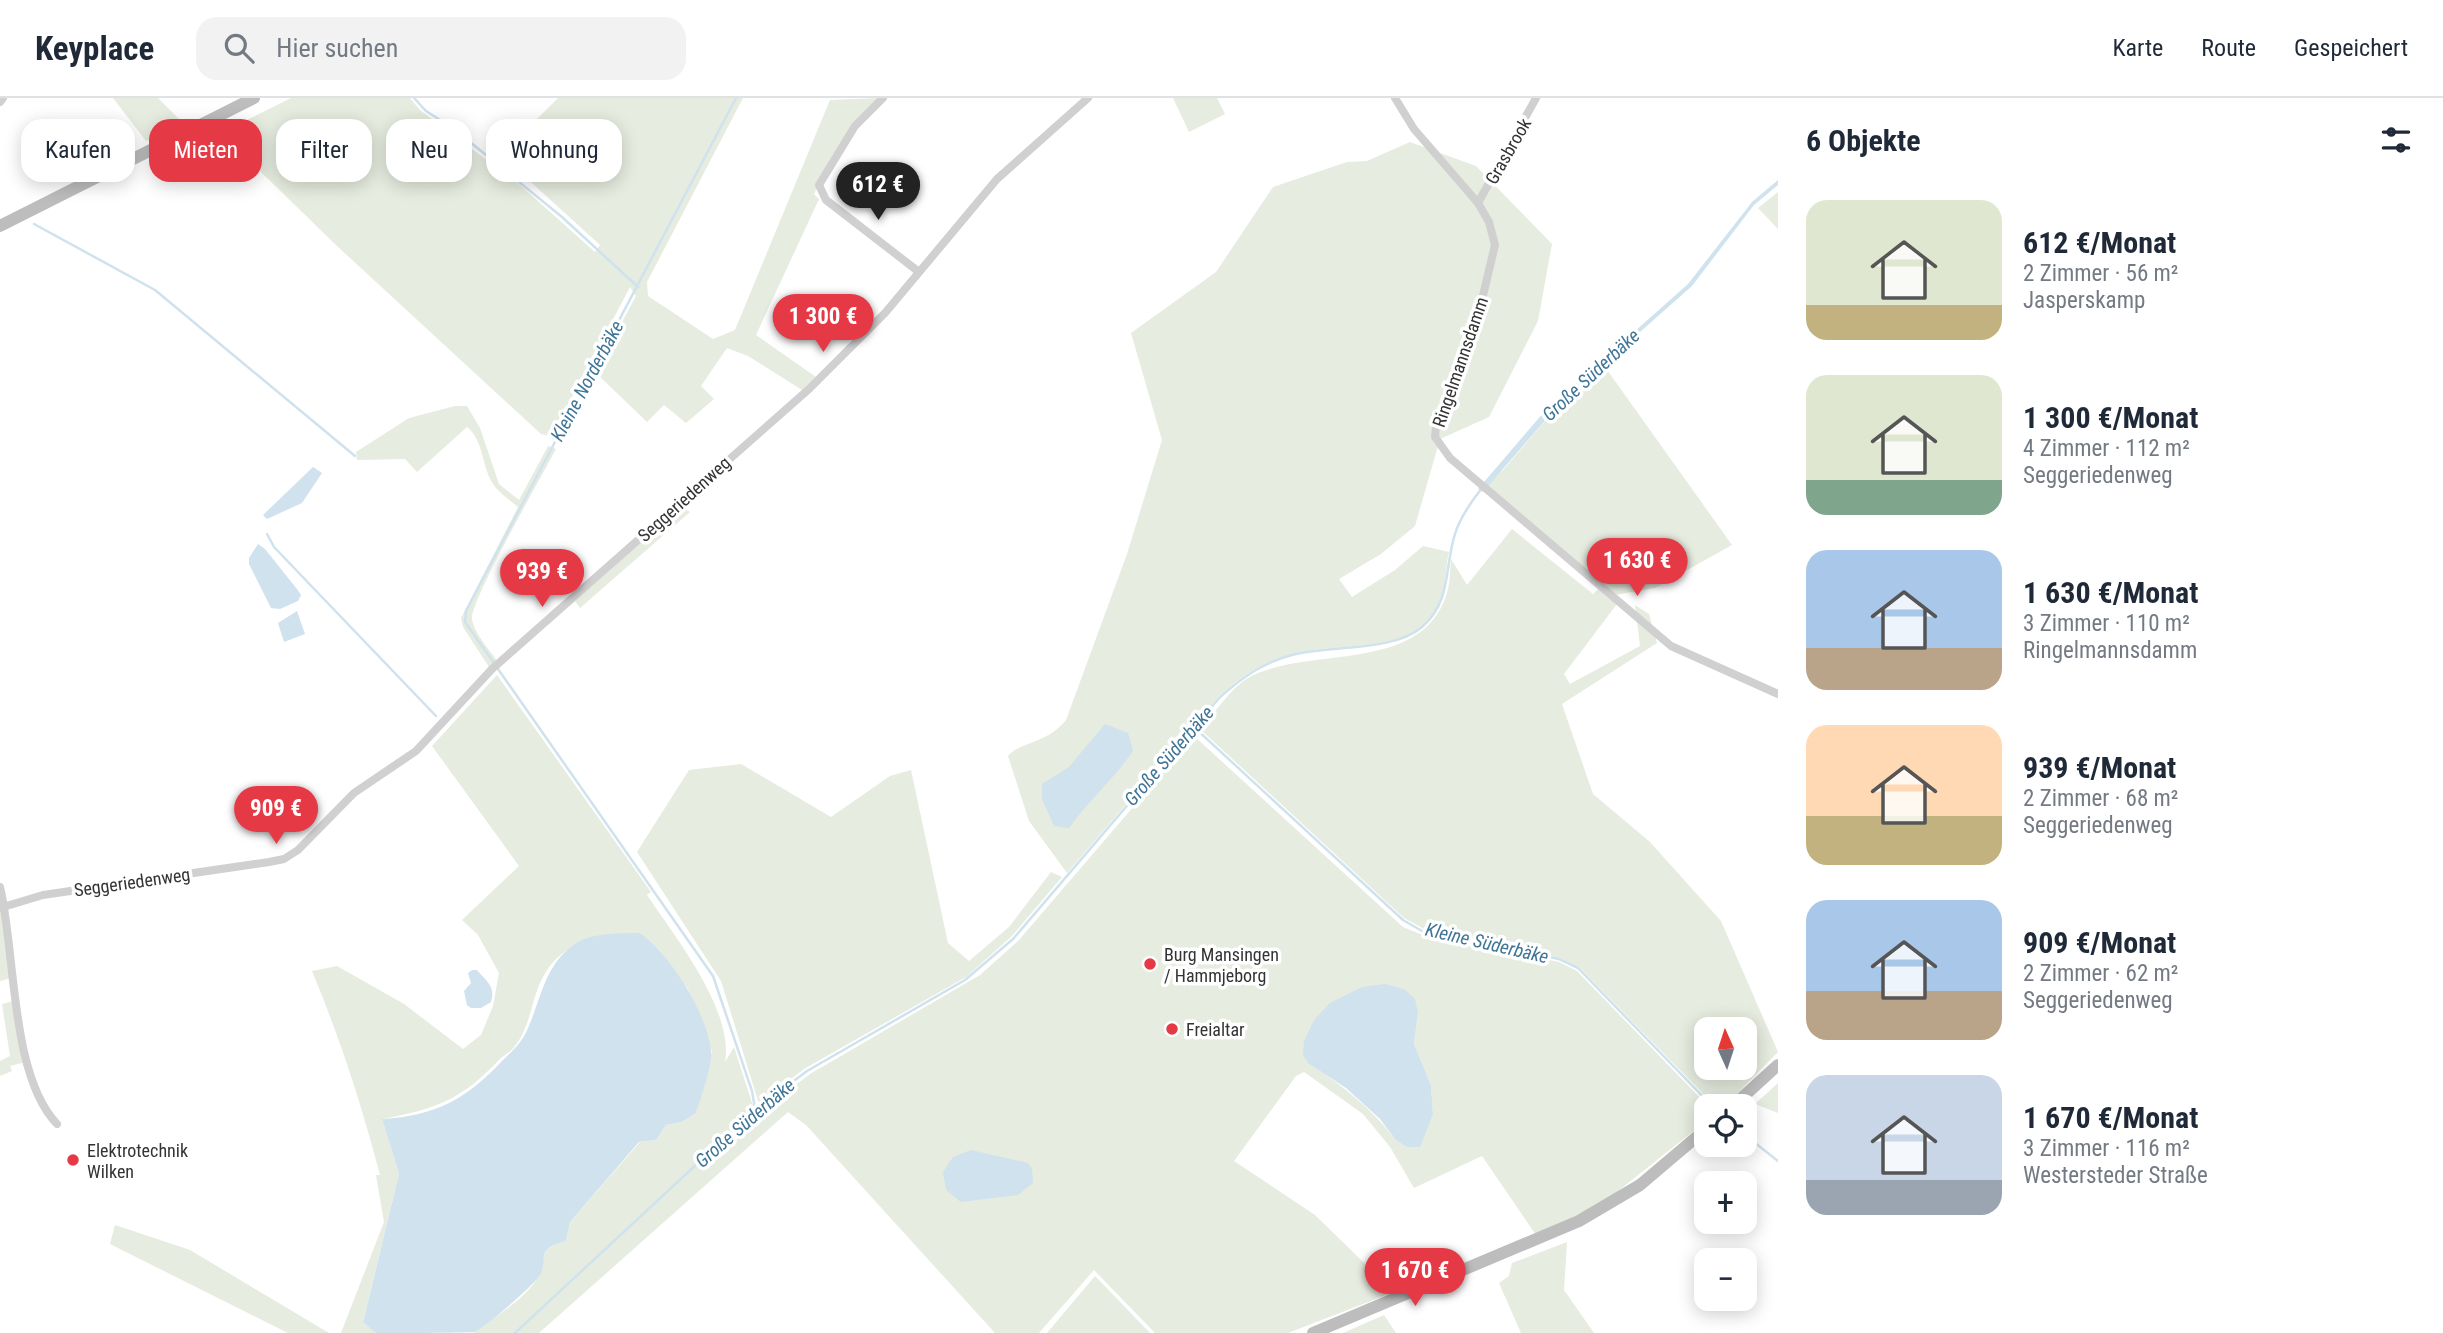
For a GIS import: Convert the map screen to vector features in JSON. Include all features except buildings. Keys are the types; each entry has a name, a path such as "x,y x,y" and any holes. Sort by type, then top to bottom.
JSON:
{"main road":[{"path":"0,226 254,98"},
{"path":"1746,1094 1778,1065"},
{"path":"1313,1333 1579,1221 1640,1185 1694,1139"}],"street":[{"path":"883,98 855,126 819,185 826,200 919,272"},
{"name":"Seggeriedenweg","path":"2,907 43,895 284,859 314,836 354,793 416,751 496,666 809,389 886,313 997,178 1088,98"},
{"name":"Ringelmannsdamm","path":"1395,98 1414,129 1478,203 1489,222 1494,254 1462,369 1436,426 1435,437 1450,458 1671,646 1778,694"},
{"name":"Grasbrook","path":"1478,203 1536,98"},
{"path":"0,887 16,1003 34,1088 40,1103 57,1124"}],"shaded area":[{"path":"113,98 158,98 179,119 149,119 149,140 146,141 135,127 135,119 129,119"},
{"path":"291,98 410,98 432,119 386,119 386,182 472,182 472,149 486,160 486,182 516,182 595,252 600,245 531,182 622,182 622,119 537,119 558,98 743,98 647,282 648,296 713,339 735,330 830,100 880,98 839,145 814,194 819,199 756,335 816,377 802,390 748,356 727,348 701,386 714,399 686,423 664,405 647,422 595,372 636,296 630,287 554,431 546,435 541,434 337,246 262,173 262,119 249,119"},
{"path":"1173,98 1217,98 1225,114 1189,132"},
{"path":"1410,142 1476,166 1552,244 1538,321 1489,417 1440,439 1415,526 1381,554 1339,579 1352,597 1395,570 1423,546 1449,552 1444,589 1437,610 1424,625 1390,641 1293,654 1271,661 1245,675 1219,696 1067,873 1029,821 1008,756 1020,747 1051,734 1066,720 1127,554 1162,440 1131,333 1216,272 1273,187 1347,162 1367,161"},
{"path":"1778,192 1778,229 1758,208"},
{"path":"1605,367 1732,545 1655,588 1615,595 1484,487 1503,470 1551,414"},
{"path":"455,406 467,406 480,428 499,484 519,500 548,446 556,449 494,564 475,608 473,624 497,661 489,667 463,627 461,618 518,507 498,491 491,481 473,433 467,427 417,472 405,459 357,460 356,452 409,418"},
{"path":"681,506 690,512 580,608 575,601"},
{"path":"1512,529 1593,594 1599,588 1617,604 1564,674 1570,684 1640,646 1635,605 1649,614 1657,643 1562,704 1593,794 1650,842 1721,921 1778,1052 1757,1073 1757,1017 1694,1017 1694,1080 1751,1080 1737,1094 1703,1094 1579,967 1560,958 1424,929 1404,918 1200,729 1229,695 1248,678 1272,668 1387,648 1412,637 1432,621 1446,596 1451,559 1467,585"},
{"path":"497,675 651,892 647,895 700,975 721,1020 725,1062 734,1047 756,1115 810,1074 980,975 1019,940 1194,736 1403,927 1420,934 1559,962 1577,971 1696,1094 1694,1094 1694,1131 1603,1203 1536,1235 1482,1156 1414,1188 1390,1147 1363,1114 1304,1072 1296,1076 1234,1161 1315,1215 1394,1292 1288,1333 1155,1333 1094,1270 1039,1333 995,1333 806,1125 788,1112 539,1333 473,1333 509,1307 534,1284 542,1269 546,1251 566,1241 570,1222 640,1142 656,1140 666,1125 682,1122 696,1113 712,1051 688,989 640,933 612,935 572,947 551,965 539,985 520,1038 512,1050 472,1085 447,1101 382,1119 399,1174 363,1321 376,1333 341,1333 384,1222 376,1175 380,1175 366,1123 312,971 337,966 404,1004 463,1049 481,1035 493,1006 499,973 478,935 462,920 519,866 432,746","holes":["1418,1013 1414,1044 1431,1085 1433,1114 1395,1139 1355,1097 1309,1064"]},
{"path":"741,764 831,817 890,776 911,770 948,943 969,961 1009,927 1051,872 1062,877 1012,936 966,977 804,1069 759,1104 721,981 637,852 689,770"},
{"path":"2,910 11,978 0,981 0,911"},
{"path":"13,1001 26,1062 10,1066 12,1071 0,1076 0,1061 10,1056 2,1004"},
{"path":"1778,1083 1778,1113 1757,1105"},
{"path":"115,1225 190,1250 329,1333 288,1333 110,1244"},
{"path":"1567,1242 1564,1290 1594,1333 1521,1333 1499,1283 1509,1276 1512,1263"},
{"path":"1095,1276 1150,1333 1047,1333"},
{"path":"1384,1315 1396,1333 1343,1333"}],"water":[{"path":"1778,180 1778,185 1754,205 1692,286 1562,401 1483,492 1478,489 1544,412 1688,284 1752,202"},
{"path":"313,467 322,473 302,503 267,519 263,515"},
{"path":"258,544 297,589 301,595 298,601 280,609 271,608 249,564 249,558"},
{"path":"297,611 305,634 284,642 278,623"},
{"path":"1105,724 1128,733 1133,751 1069,828 1054,826 1042,799 1042,784 1069,767"},
{"path":"640,933 663,955 685,985 707,1034 711,1049 710,1063 696,1113 682,1122 666,1125 656,1140 639,1142 570,1222 566,1241 546,1251 540,1275 536,1280 480,1329 474,1332 376,1333 363,1322 399,1174 382,1119 434,1109 476,1086 523,1038 551,970 567,950 578,942 599,935"},
{"path":"477,970 492,992 491,1002 481,1008 467,1005 464,991 471,983 468,973"},
{"path":"1385,984 1404,989 1415,999 1418,1013 1414,1044 1431,1085 1433,1114 1420,1147 1407,1147 1395,1139 1380,1119 1346,1088 1309,1064 1303,1055 1304,1041 1314,1020 1330,1003 1362,987"},
{"path":"971,1150 1028,1163 1032,1168 1033,1183 1018,1195 961,1202 946,1190 943,1172 953,1157"}],"waterway":[{"path":"414,98 426,111 454,129 562,217 638,287"},
{"name":"Kleine Norderbäke","path":"494,663 465,622 466,611 736,98"},
{"path":"34,224 155,290 355,456"},
{"name":"Große Süderbäke","path":"515,1333 755,1110 807,1071 965,980 1013,939 1220,697 1237,683 1253,671 1281,658 1395,641 1422,627 1432,617 1443,595 1457,528 1482,488"},
{"path":"267,534 274,547 436,716"},
{"name":"Kleine Norderbäke","path":"498,669 713,976 752,1091 755,1109"},
{"name":"Kleine Süderbäke","path":"1195,728 1403,920 1422,931 1559,959 1578,968 1700,1094"},
{"name":"Kleine Süderbäke","path":"1757,1144 1778,1161"}],"place":[{"name":"Burg Mansingen / Hammjeborg","path":"1150,964"},
{"name":"Freialtar","path":"1172,1029"},
{"name":"Elektrotechnik Wilken","path":"73,1160"}]}
